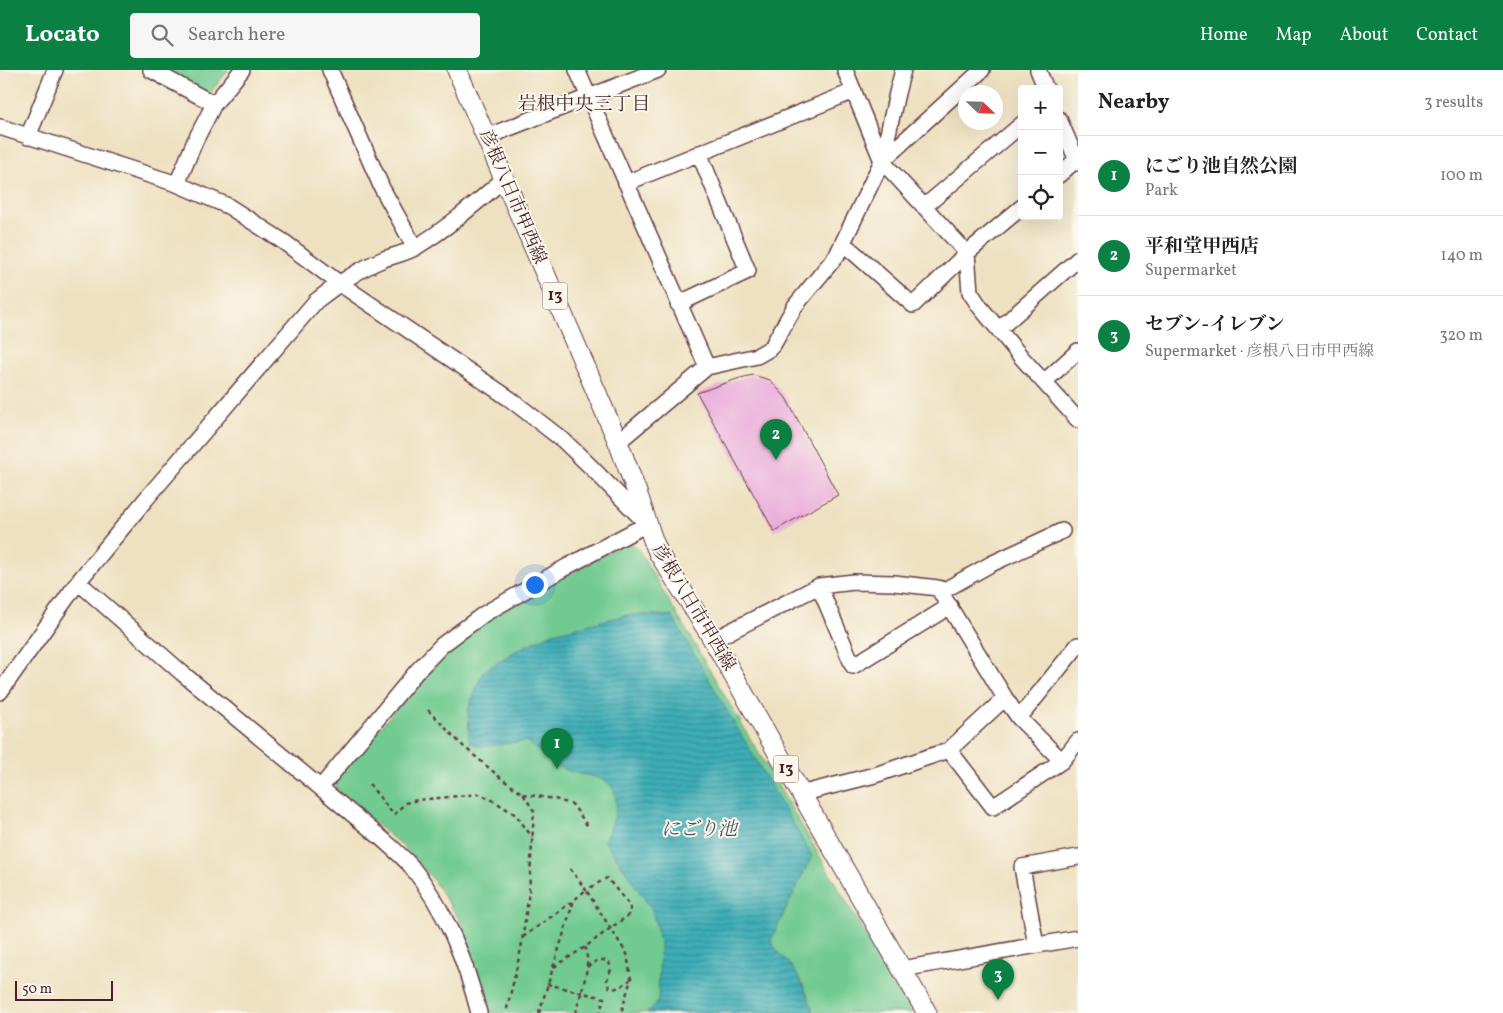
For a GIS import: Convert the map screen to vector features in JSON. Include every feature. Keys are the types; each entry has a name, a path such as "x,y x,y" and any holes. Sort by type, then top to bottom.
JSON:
{"main road":[{"name":"彦根八日市甲西線","path":"457,70 618,442 659,554 713,640 927,1013"}],"street":[{"path":"28,137 55,70"},
{"path":"151,70 214,104"},
{"path":"177,184 195,141 214,104 242,70"},
{"path":"330,70 382,188 415,248"},
{"path":"577,70 707,367"},
{"path":"486,137 658,70"},
{"path":"845,70 882,161 967,253 970,292 998,329 1078,420"},
{"path":"618,442 707,367 757,356 769,349 796,306 837,255 882,161 904,70"},
{"path":"882,161 982,70"},
{"path":"1038,70 1044,85"},
{"path":"626,183 854,91"},
{"path":"0,127 177,184 228,206 284,242 339,283 510,399 564,441 647,524 484,614 442,645 417,671 321,787"},
{"path":"924,206 1018,127"},
{"path":"1063,129 1077,162 1063,172"},
{"path":"678,304 748,270 699,153"},
{"path":"0,692 78,582 146,499 316,301 358,271 415,248 456,220 504,179"},
{"path":"842,244 913,305 967,253 1018,210"},
{"path":"998,329 1078,259"},
{"path":"1044,382 1078,351"},
{"path":"941,592 991,564 1062,531"},
{"path":"78,582 182,673 380,837 410,866 443,913 457,943 472,987 478,1013"},
{"path":"713,640 818,586 854,582 878,582 938,588 1019,718 1062,761"},
{"path":"818,586 853,666 950,606"},
{"path":"1019,718 1078,645"},
{"path":"800,794 875,775 949,750 1005,698"},
{"path":"949,750 993,807 1062,761 1078,741"},
{"path":"1036,946 1022,867 1078,857"},
{"path":"902,968 1078,938"}],"path":[{"path":"428,710 463,746 523,794 534,811 529,892 522,938 506,1013"},
{"path":"369,784 394,816 405,803 478,794 494,801 516,815 533,838"},
{"path":"523,794 555,799 573,805 590,828"},
{"path":"568,866 628,954 631,979 621,1013"},
{"path":"522,938 586,890 607,878 630,906 630,914 553,968"},
{"path":"539,1013 574,900"},
{"path":"576,1013 587,967 588,956 585,947"},
{"path":"587,967 602,959 609,962 611,968 607,980 609,987 613,989 620,987 631,979"},
{"path":"547,984 604,998 600,1013"}],"green space":[{"path":"162,70 228,70 209,95"},
{"path":"625,543 633,544 640,552 912,1013 488,1013 477,967 461,922 431,877 407,850 338,792 334,782 439,658 459,639 479,624"}],"water":[{"name":"にごり池","path":"627,615 672,616 812,856 771,940 800,979 808,995 813,1013 647,1013 658,1002 660,942 652,910 604,840 608,834 616,809 615,793 611,786 595,777 569,771 559,766 527,741 480,747 469,741 468,710 483,672 519,649 553,633"}],"building":[{"path":"753,375 770,380 786,398 838,495 774,531 697,393"}],"place":[{"name":"平和堂甲西店","path":"776,460"},
{"name":"にごり池自然公園","path":"557,769"},
{"name":"セブン-イレブン","path":"998,1000"}],"district":[{"name":"岩根中央三丁目","path":"584,105"}]}
